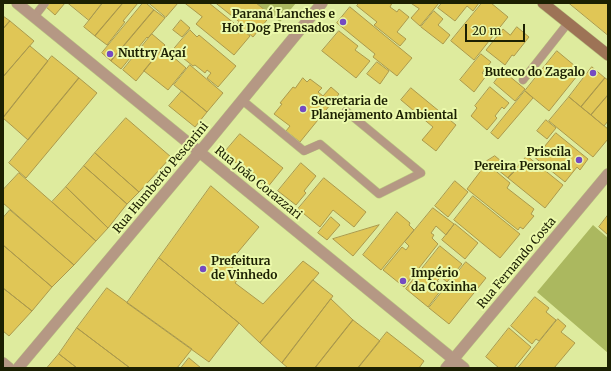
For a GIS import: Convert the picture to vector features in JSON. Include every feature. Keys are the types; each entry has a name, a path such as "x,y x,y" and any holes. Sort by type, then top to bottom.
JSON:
{"main road":[{"path":"543,3 608,55"}],"street":[{"name":"Rua João Corazzari","path":"17,3 464,368"},
{"name":"Rua Humberto Pescarini","path":"18,368 200,152 322,3"},
{"name":"Rua Fernando Costa","path":"446,368 608,174"},
{"path":"3,363 9,368"}],"lane":[{"path":"34,17 45,3"},
{"path":"523,80 568,23"},
{"path":"242,100 304,151 320,144 379,194 421,173 346,111"}],"green space":[{"path":"256,3 296,3 280,22"},
{"path":"593,225 608,238 608,353 537,292"}],"building":[{"path":"47,3 65,3 55,15 45,6"},
{"path":"68,3 102,3 89,20"},
{"path":"103,3 123,3 95,36 84,27"},
{"path":"123,3 138,3 123,21 125,22 107,45 95,36"},
{"path":"143,3 146,3 154,10 111,61 102,53"},
{"path":"149,3 178,3 166,17"},
{"path":"185,3 209,3 250,36 234,55 196,24 202,17"},
{"path":"216,3 256,3 271,15 253,37 237,24 239,22"},
{"path":"359,3 392,3 390,7 397,12 399,9 409,17 397,32 406,39 400,46 374,25 377,22 357,6"},
{"path":"411,3 439,3 420,26 411,18 419,9"},
{"path":"442,3 479,3 473,11 467,6 455,21 438,8"},
{"path":"482,3 491,3 508,17 474,60 451,41"},
{"path":"569,3 608,3 608,35"},
{"path":"350,7 412,58 397,76 373,57 375,54 337,23"},
{"path":"154,10 165,18 148,38 147,37 121,69 111,61"},
{"path":"434,11 443,19 438,25 450,35 443,44 421,27"},
{"path":"3,16 10,21 3,29"},
{"path":"181,20 190,28 182,37 173,30"},
{"path":"10,21 34,41 3,77 3,29"},
{"path":"517,27 529,37 505,65 486,50 503,29 510,35"},
{"path":"190,30 197,37 199,35 236,66 218,87 207,78 211,73 207,70 205,73 195,65 193,66 173,50"},
{"path":"339,31 358,46 355,50 370,61 356,78 322,51"},
{"path":"152,34 165,45 136,81 123,70"},
{"path":"30,46 48,61 3,118 3,77"},
{"path":"163,48 186,68 168,90 144,71"},
{"path":"557,51 581,71 549,111 525,91"},
{"path":"481,54 491,62 482,73 486,76 474,92 460,80"},
{"path":"52,56 79,78 28,140 3,118"},
{"path":"377,62 389,71 380,84 367,74"},
{"path":"190,65 223,93 207,112 174,85"},
{"path":"592,67 605,78 581,107 569,97"},
{"path":"503,71 525,89 515,101 494,83"},
{"path":"79,78 97,93 26,178 9,163"},
{"name":"Secretaria de Planejamento Ambiental","path":"303,78 307,82 310,79 322,88 318,92 323,96 331,87 339,94 300,142 286,131 290,126 274,114 282,104 280,103 293,87 295,88"},
{"path":"605,78 608,80 608,95 591,115 581,107"},
{"path":"490,87 509,103 504,109 502,107 495,116 497,118 487,130 471,116 477,108 475,106"},
{"path":"411,88 456,125 436,151 422,140 433,127 401,100"},
{"path":"182,91 207,112 195,127 169,106"},
{"path":"525,91 533,98 498,139 491,133"},
{"path":"608,95 608,121 604,126 591,115"},
{"path":"569,97 608,129 608,139 593,157 549,121"},
{"path":"126,118 171,157 139,192 95,153"},
{"path":"546,120 556,128 547,139 537,131"},
{"path":"556,133 588,159 580,170 577,167 565,182 533,156 539,147 542,149"},
{"path":"240,134 283,168 267,188 224,153"},
{"path":"95,153 139,192 127,204 84,166"},
{"path":"495,156 514,172 508,178 487,161"},
{"path":"527,156 563,185 545,208 508,178"},
{"path":"301,163 316,176 304,191 306,193 296,205 278,191"},
{"path":"84,166 127,204 108,228 66,187"},
{"path":"491,167 510,183 507,188 534,209 531,214 534,216 523,229 520,227 518,230 467,189 483,168 487,171"},
{"path":"19,173 96,241 74,265 3,203 3,190"},
{"path":"324,178 366,212 354,227 333,210 320,227 298,209"},
{"path":"455,181 468,192 448,217 435,206"},
{"name":"Prefeitura de Vinhedo","path":"211,186 259,227 228,264 241,275 235,283 263,304 303,261 319,273 260,343 239,323 159,258"},
{"path":"66,187 108,228 96,241 52,202"},
{"path":"473,196 520,234 500,258 454,220"},
{"path":"433,208 454,224 446,235 436,226 431,233 434,235 432,238 438,244 404,287 383,270 402,247 406,250 409,246 405,242"},
{"path":"10,210 74,265 52,287 3,245 3,218"},
{"path":"397,212 410,223 409,225 414,230 381,270 363,255"},
{"path":"608,215 608,235 599,227"},
{"path":"331,217 340,225 327,240 318,233"},
{"path":"455,224 478,243 465,259 442,240"},
{"path":"379,225 353,256 333,239"},
{"path":"3,245 52,287 32,311 3,288"},
{"path":"440,246 462,264 447,282 441,277 437,281 444,286 428,307 406,289"},
{"path":"159,258 239,323 209,362 127,303"},
{"path":"466,262 486,278 449,324 429,308"},
{"path":"313,280 333,296 282,363 260,343"},
{"path":"3,288 32,311 9,336 3,331"},
{"path":"107,288 192,349 177,368 130,368 77,328"},
{"path":"535,297 549,308 546,312 556,320 539,341 536,339 532,344 511,326"},
{"path":"331,299 353,320 315,368 288,368 282,363"},
{"path":"558,319 566,326 561,332 575,343 554,368 518,368"},
{"path":"353,320 380,341 358,368 315,368"},
{"path":"77,328 130,368 77,368 59,354"},
{"path":"509,328 531,347 514,368 499,368 486,357"},
{"path":"387,332 424,361 419,368 358,368"},
{"path":"59,354 77,368 47,368"},
{"path":"189,358 201,368 181,368"}],"place":[{"name":"Paraná Lanches e Hot Dog Prensados","path":"343,22"},
{"name":"Nuttry Açaí","path":"110,54"},
{"name":"Buteco do Zagalo","path":"593,73"},
{"name":"Secretaria de Planejamento Ambiental","path":"303,109"},
{"name":"Priscila Pereira Personal","path":"579,160"},
{"name":"Prefeitura de Vinhedo","path":"203,269"},
{"name":"Império da Coxinha","path":"403,281"}]}
